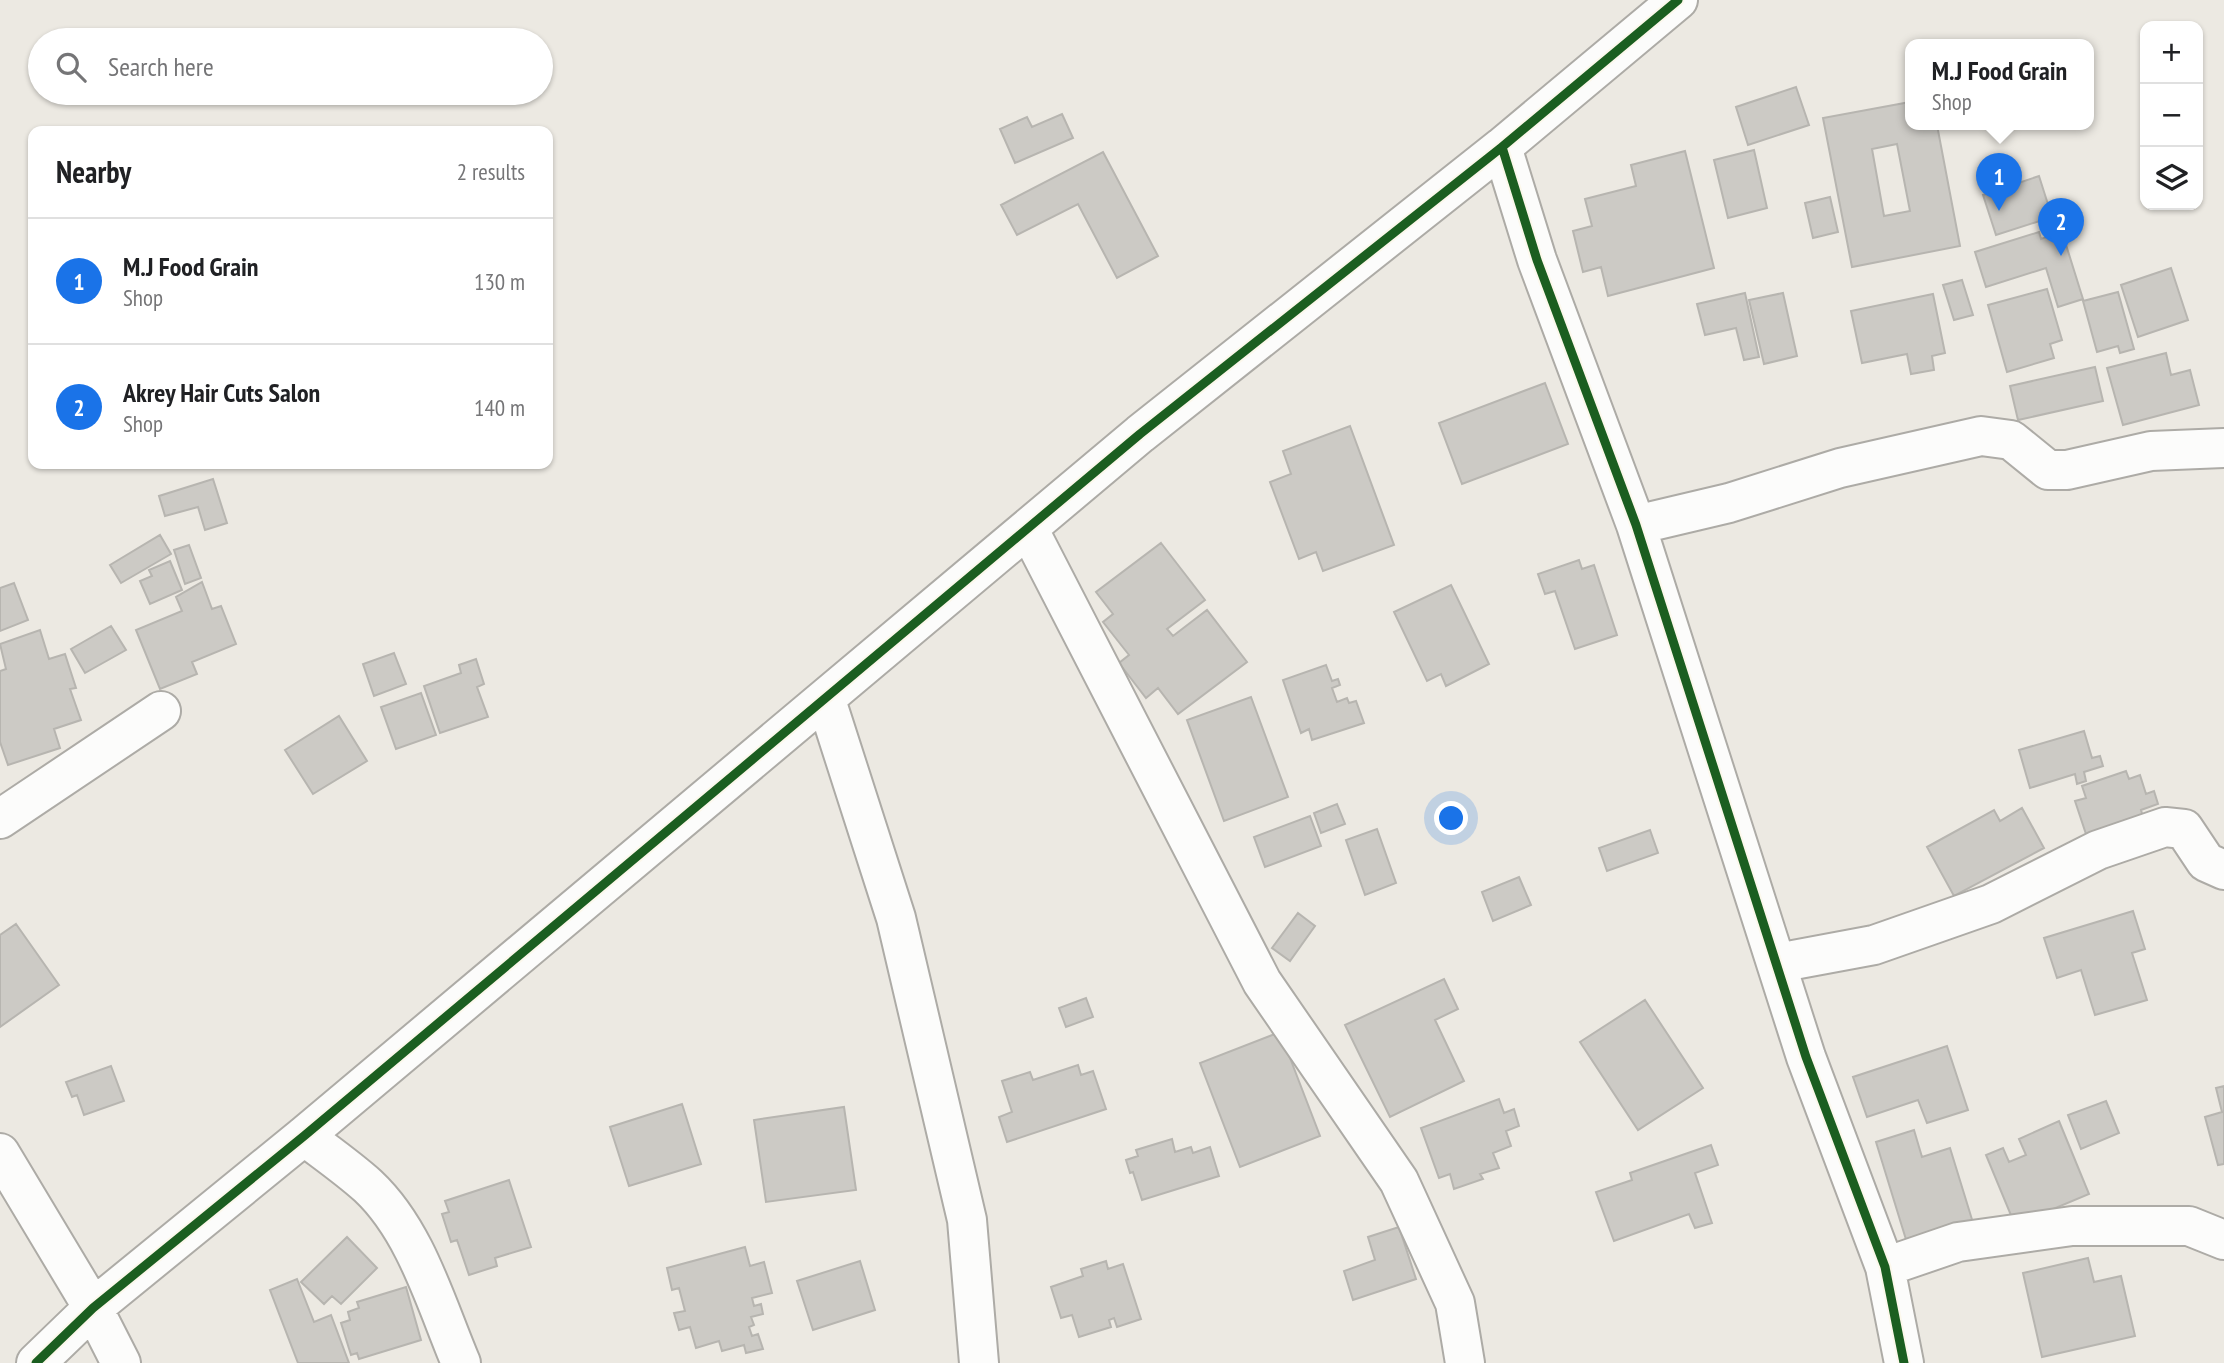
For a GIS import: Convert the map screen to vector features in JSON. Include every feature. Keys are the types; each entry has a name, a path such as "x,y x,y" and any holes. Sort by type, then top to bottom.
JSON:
{"street":[{"path":"36,1363 93,1308 304,1136 1029,530 1140,434 1502,147 1678,0"},
{"path":"1502,147 1538,260 1636,525 1806,1057 1885,1267 1904,1363"},
{"path":"1636,525 1729,503 1840,468 1981,436 2011,440 2048,470 2067,470 2151,451 2224,448"},
{"path":"1029,530 1262,982 1399,1181 1455,1304 1465,1363"},
{"path":"826,700 896,918 967,1220 979,1363"},
{"path":"0,819 161,711"},
{"path":"1776,963 1874,945 1926,927 1991,904 2098,850 2165,827 2184,829 2206,862 2224,870"},
{"path":"304,1136 369,1187 393,1216 411,1244 461,1363"},
{"path":"0,1153 93,1308 121,1363"},
{"path":"1885,1267 1958,1242 2072,1226 2189,1226 2224,1240"}],"building":[{"path":"1796,87 1809,125 1748,145 1736,107"},
{"path":"1905,103 1905,130 1938,130 1960,246 1852,267 1823,118","holes":["1897,144 1910,211 1884,216 1872,149"]},
{"path":"1062,114 1073,138 1015,163 1000,129 1027,117 1032,127"},
{"path":"1754,150 1767,208 1728,218 1714,160"},
{"path":"1685,151 1714,268 1608,296 1601,267 1583,272 1573,231 1592,226 1585,199 1636,186 1631,165"},
{"path":"1103,152 1158,256 1117,278 1078,204 1017,235 1001,205"},
{"path":"2039,176 2052,217 1996,235 1983,195"},
{"path":"1830,197 1838,232 1813,238 1805,203"},
{"path":"2039,232 2041,239 2062,232 2083,299 2058,307 2046,268 1986,287 1975,252"},
{"path":"2171,268 2188,320 2138,337 2121,285"},
{"path":"1962,280 1973,315 1954,320 1943,285"},
{"path":"2047,289 2062,340 2050,344 2054,358 2007,372 1988,305"},
{"path":"2118,292 2134,349 2120,353 2118,346 2097,352 2083,301"},
{"path":"1745,293 1759,357 1744,360 1736,328 1705,335 1697,304"},
{"path":"1783,293 1797,356 1764,364 1749,300"},
{"path":"1933,294 1945,353 1932,356 1934,370 1911,374 1907,354 1862,363 1851,311"},
{"path":"2166,353 2171,375 2190,370 2199,405 2123,425 2107,368"},
{"path":"2095,367 2103,401 2018,420 2010,386"},
{"path":"1545,383 1568,444 1462,484 1439,423"},
{"path":"1350,426 1394,545 1323,571 1316,552 1299,559 1270,482 1291,474 1283,451"},
{"path":"213,479 227,523 205,530 198,507 165,516 159,496"},
{"path":"160,535 171,554 121,583 110,565"},
{"path":"1161,543 1205,600 1167,629 1173,636 1207,610 1247,662 1178,714 1158,688 1146,698 1119,663 1129,655 1103,622 1113,614 1096,592"},
{"path":"189,545 201,578 185,584 174,550"},
{"path":"1579,560 1582,569 1594,565 1617,635 1575,649 1555,591 1545,594 1538,574"},
{"path":"170,561 182,590 150,604 140,581 152,576 149,570"},
{"path":"202,582 212,609 221,606 236,644 192,662 197,674 160,689 136,630 182,611 176,597"},
{"path":"14,583 28,620 0,631 0,588"},
{"path":"1451,585 1489,664 1446,686 1441,674 1427,681 1394,612"},
{"path":"111,626 126,650 85,673 71,649"},
{"path":"40,630 49,659 65,654 76,688 70,689 81,720 54,729 60,748 8,765 0,742 0,671 6,669 0,644"},
{"path":"394,653 406,684 374,696 363,664"},
{"path":"476,659 484,684 477,687 488,717 440,733 424,686 461,673 459,665"},
{"path":"1326,665 1332,681 1338,679 1340,685 1332,688 1337,702 1347,698 1349,703 1356,701 1364,723 1312,740 1309,729 1301,733 1283,680"},
{"path":"421,693 436,735 396,749 381,707"},
{"path":"1251,697 1288,797 1224,821 1187,720"},
{"path":"339,716 367,761 313,794 285,750"},
{"path":"2084,731 2092,758 2100,756 2103,766 2084,772 2086,781 2077,784 2075,774 2030,788 2019,750"},
{"path":"2126,771 2129,779 2140,775 2146,794 2154,791 2158,804 2141,810 2143,817 2089,843 2075,801 2086,798 2082,786"},
{"path":"1337,804 1345,824 1321,833 1314,813"},
{"path":"2022,808 2044,848 1954,896 1927,847 1994,810 2000,821"},
{"path":"1310,816 1321,846 1265,867 1254,837"},
{"path":"1377,829 1396,883 1365,895 1346,840"},
{"path":"1650,830 1658,853 1607,871 1599,848"},
{"path":"1519,877 1531,905 1493,921 1482,892"},
{"path":"2133,911 2145,949 2132,953 2147,1000 2095,1015 2081,970 2057,978 2044,938"},
{"path":"1298,913 1315,926 1290,961 1272,948"},
{"path":"16,924 59,985 0,1027 0,935"},
{"path":"1444,979 1458,1009 1435,1020 1464,1081 1390,1117 1345,1025"},
{"path":"1086,998 1093,1017 1066,1027 1059,1008"},
{"path":"1645,1000 1703,1088 1638,1130 1580,1042"},
{"path":"1280,1032 1320,1136 1240,1167 1200,1063"},
{"path":"1947,1046 1968,1110 1927,1123 1918,1100 1867,1117 1853,1077"},
{"path":"1078,1065 1081,1075 1093,1071 1106,1109 1007,1142 999,1117 1012,1112 1002,1081 1030,1072 1033,1080"},
{"path":"111,1066 124,1101 84,1115 77,1095 72,1097 66,1082"},
{"path":"2224,1086 2224,1164 2218,1165 2205,1117 2222,1112 2216,1088"},
{"path":"1499,1099 1504,1113 1514,1109 1519,1126 1506,1131 1511,1146 1493,1153 1499,1168 1480,1174 1483,1179 1454,1189 1450,1174 1439,1178 1421,1128"},
{"path":"2106,1101 2119,1133 2081,1149 2068,1115"},
{"path":"682,1104 701,1164 629,1186 610,1127"},
{"path":"844,1107 856,1190 766,1202 754,1120"},
{"path":"2059,1121 2089,1194 2015,1225 1986,1155 2003,1148 2009,1162 2026,1155 2019,1139"},
{"path":"1914,1130 1922,1157 1950,1148 1974,1226 1908,1246 1876,1142"},
{"path":"1172,1139 1175,1152 1191,1147 1193,1153 1210,1147 1219,1176 1142,1200 1126,1160 1138,1156 1136,1150"},
{"path":"1711,1145 1718,1165 1695,1173 1712,1223 1695,1228 1689,1214 1614,1241 1596,1192 1632,1180 1630,1173"},
{"path":"509,1180 531,1247 495,1258 497,1266 469,1275 457,1240 451,1242 442,1214 449,1212 445,1201"},
{"path":"1399,1227 1416,1279 1353,1300 1344,1271 1375,1260 1368,1237"},
{"path":"347,1237 377,1268 341,1304 332,1296 324,1304 301,1282"},
{"path":"745,1247 750,1266 764,1262 772,1293 752,1298 754,1306 761,1304 763,1314 751,1317 754,1325 749,1327 752,1336 758,1334 763,1349 746,1353 744,1345 722,1351 719,1341 696,1348 690,1327 679,1330 674,1313 685,1311 679,1288 672,1290 667,1268"},
{"path":"2088,1258 2094,1282 2121,1276 2135,1336 2042,1357 2023,1273"},
{"path":"860,1261 875,1310 813,1330 797,1281"},
{"path":"1106,1261 1108,1269 1123,1264 1141,1319 1117,1327 1114,1318 1109,1320 1111,1327 1079,1337 1072,1315 1061,1318 1051,1287 1083,1276 1081,1269"},
{"path":"297,1279 314,1322 331,1315 349,1363 298,1363 270,1290"},
{"path":"406,1287 421,1340 359,1359 357,1353 351,1355 341,1323 350,1320 348,1312 359,1308 357,1302"}],"cycle path":[{"path":"36,1363 93,1308 304,1136 1140,434 1502,147 1678,0"},
{"path":"1502,147 1537,260 1636,525 1806,1057 1885,1267 1904,1363"}],"place":[{"name":"M.J Food Grain","path":"1999,211"},
{"name":"Akrey Hair Cuts Salon","path":"2061,256"}]}
